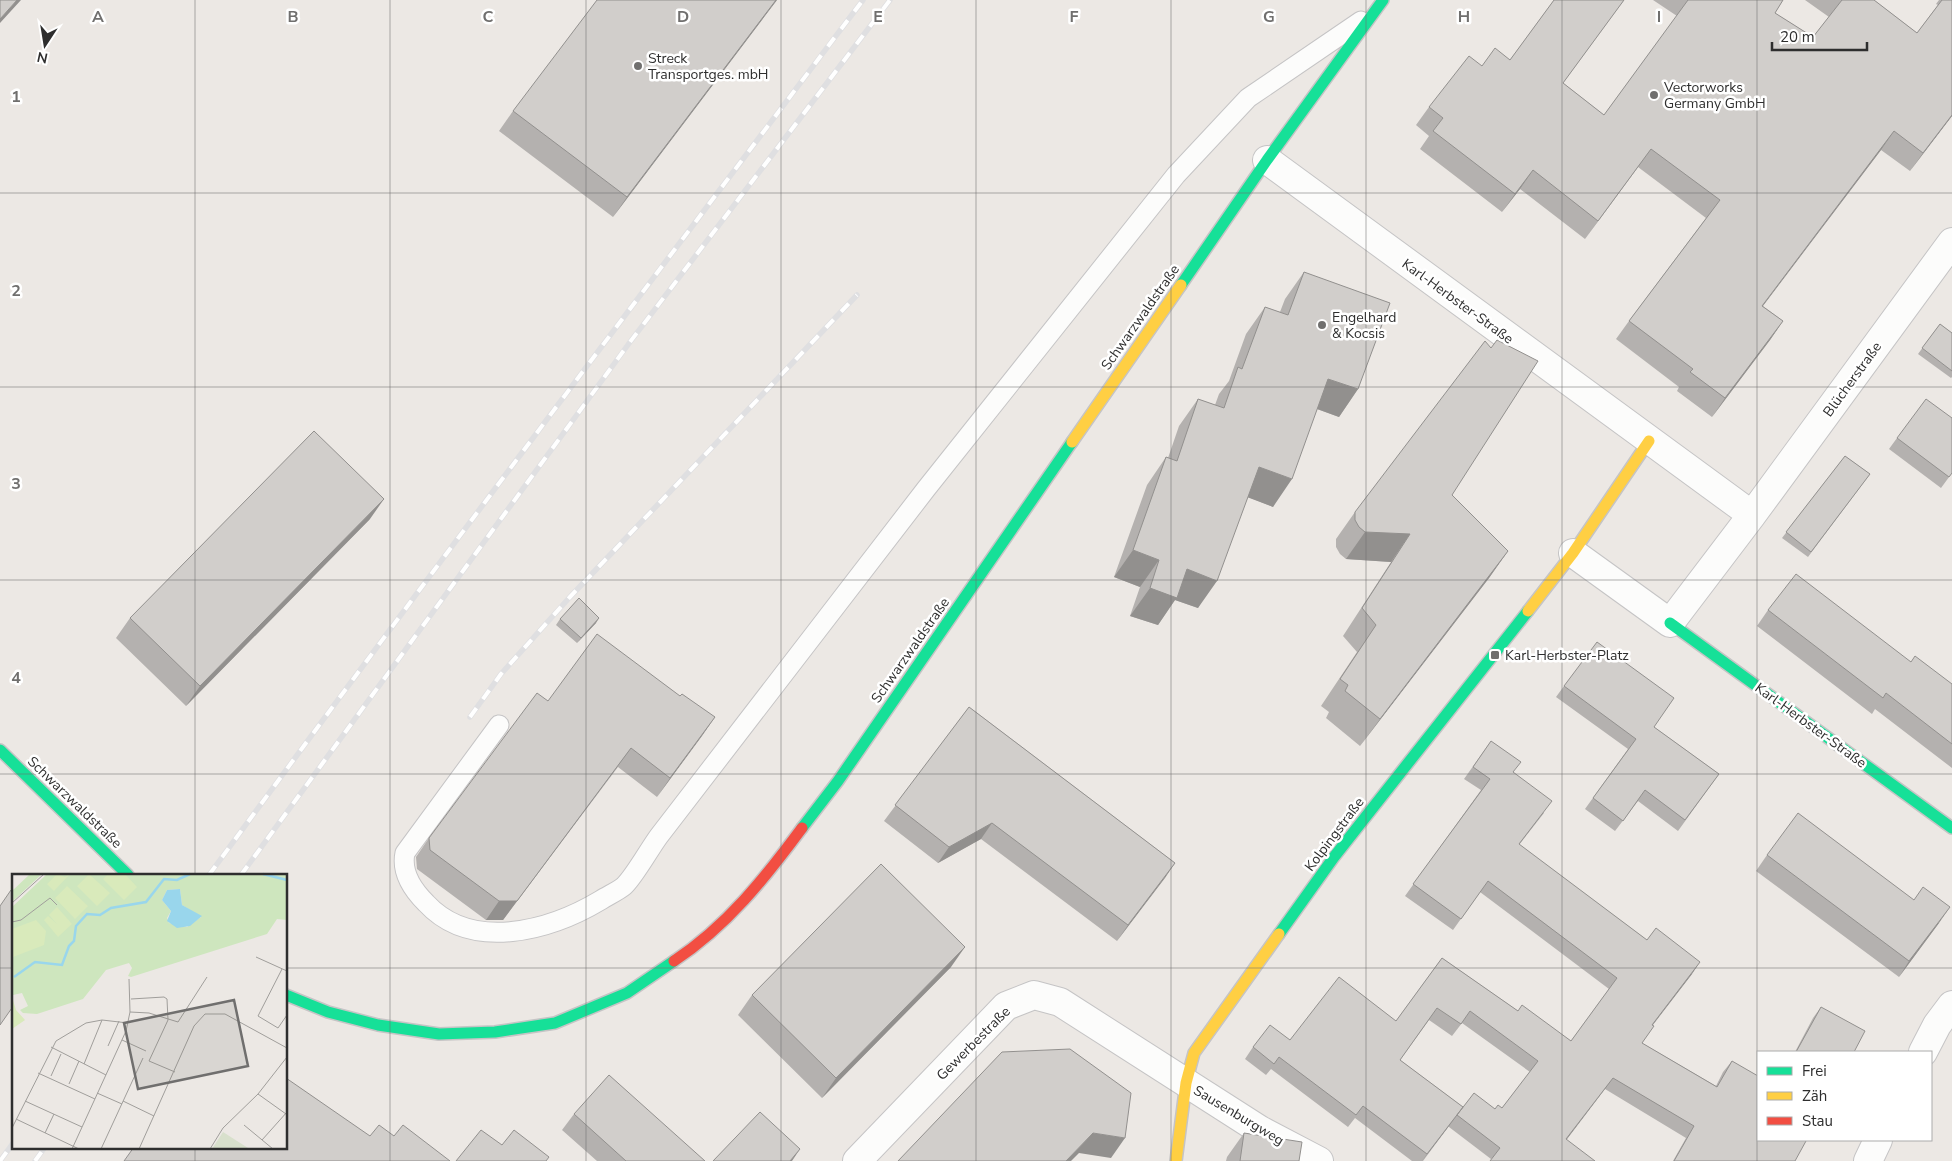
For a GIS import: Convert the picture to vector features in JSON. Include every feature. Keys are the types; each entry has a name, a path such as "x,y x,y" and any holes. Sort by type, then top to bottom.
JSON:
{"main road":[{"name":"Schwarzwaldstraße","path":"288,996 328,1012 378,1025 439,1034 494,1032 555,1023 627,993 698,945 736,910 770,871 838,781 1267,160 1379,6"},
{"path":"1573,553 1649,441"},
{"name":"Kolpingstraße","path":"1176,1161 1186,1082 1194,1053 1334,857 1495,655 1573,553"},
{"name":"Karl-Herbster-Straße","path":"1670,623 1952,828"},
{"name":"Schwarzwaldstraße","path":"0,750 128,874"}],"street":[{"name":"Karl-Herbster-Straße","path":"1267,160 1649,441"},
{"name":"Blücherstraße","path":"1752,515 1952,242"},
{"path":"1573,553 1670,623 1752,515 1649,441"},
{"name":"Gewerbestraße","path":"857,1161 1006,1006 1034,995 1060,1002 1186,1082"},
{"path":"1924,1051 1952,1005"},
{"name":"Sausenburgweg","path":"1186,1082 1260,1130 1319,1161"}],"lane":[{"path":"498,725 405,853 403,863 406,874 419,896 432,910 457,926 494,933 542,927 585,910 625,886 664,829 926,489 1176,175 1248,98 1379,6"}],"building":[{"path":"0,0 17,0 0,19"},
{"name":"Streck Transportges. mbH","path":"597,0 776,0 627,197 513,111"},
{"path":"1554,0 1624,0 1563,83 1604,115 1688,0 1783,0 1775,13 1813,37 1842,0 1874,0 1917,33 1942,0 1952,0 1952,115 1923,153 1894,131 1762,306 1783,321 1725,398 1690,372 1693,369 1629,321 1720,200 1651,149 1598,221 1533,170 1515,194 1433,131 1443,118 1429,107 1469,56 1482,66 1495,48 1510,60"},
{"path":"1304,272 1390,303 1358,389 1328,379 1292,479 1259,467 1217,581 1187,569 1177,598 1150,588 1159,560 1133,550 1166,457 1177,461 1198,399 1224,408 1238,367 1242,369 1265,307 1288,315"},
{"path":"1940,324 1952,333 1952,371 1922,348"},
{"path":"1497,340 1538,361 1452,495 1508,551 1380,719 1345,691 1348,685 1340,679 1376,625 1362,608 1410,534 1365,532 1355,520 1355,512 1485,341 1491,348"},
{"path":"1926,399 1952,418 1952,473 1949,477 1897,438"},
{"path":"314,431 384,499 200,686 130,618"},
{"path":"1845,456 1870,474 1811,552 1786,532"},
{"path":"1796,574 1911,662 1915,656 1952,684 1952,744 1886,693 1883,698 1768,610"},
{"path":"579,598 599,618 581,638 560,619"},
{"path":"597,634 680,696 682,694 715,717 670,778 631,748 517,901 499,901 430,850 429,838 537,693 548,701"},
{"path":"1597,642 1674,698 1654,727 1719,774 1685,820 1645,790 1623,821 1593,798 1636,739 1564,686"},
{"path":"969,707 1175,863 1128,925 992,823 949,847 895,805"},
{"path":"1491,741 1521,762 1513,772 1552,801 1519,844 1647,940 1656,928 1700,962 1652,1025 1654,1026 1642,1043 1717,1087 1732,1061 1757,1075 1757,1141 1806,1141 1795,1161 1674,1161 1694,1126 1613,1078 1566,1139 1595,1161 1490,1161 1500,1148 1457,1115 1474,1093 1495,1109 1498,1105 1502,1108 1538,1061 1470,1011 1461,1024 1437,1008 1400,1060 1463,1107 1427,1154 1363,1106 1356,1115 1279,1057 1274,1064 1253,1047 1270,1025 1290,1040 1339,977 1396,1021 1442,958 1518,1011 1522,1005 1571,1041 1617,978 1488,881 1461,919 1413,884 1490,779 1473,767"},
{"path":"1798,813 1914,900 1923,887 1950,907 1909,961 1767,855"},
{"path":"881,864 965,947 836,1078 752,995"},
{"path":"12,891 12,1008 0,1025 0,906"},
{"path":"1821,1007 1865,1031 1855,1051 1797,1051"},
{"path":"1070,1049 1131,1093 1125,1138 1093,1133 1066,1161 898,1161 1002,1052"},
{"path":"609,1075 705,1161 626,1161 574,1114"},
{"path":"288,1079 370,1136 379,1125 394,1136 403,1125 450,1161 124,1161 133,1148 288,1148"},
{"path":"760,1112 800,1149 790,1161 713,1161"},
{"path":"481,1130 502,1145 514,1130 549,1157 546,1161 456,1161"},
{"path":"1244,1133 1302,1142 1299,1161 1240,1161"}],"railway":[{"path":"210,874 453,545 863,0"},
{"path":"242,874 630,342 890,0"},
{"path":"470,717 501,674 569,598 857,295"},
{"path":"0,1161 12,1145"},
{"path":"35,1161 44,1148"}],"traffic: fast":[{"path":"1181,285 1267,160 1383,0"},
{"path":"802,828 838,781 1072,442"},
{"path":"1279,934 1334,857 1528,611"},
{"path":"1670,623 1952,828"},
{"path":"0,750 127,874"},
{"path":"288,996 328,1012 378,1025 439,1034 495,1032 555,1023 627,993 674,961"}],"traffic: slow":[{"path":"1072,442 1181,285"},
{"path":"1528,611 1573,553 1649,441"},
{"path":"1176,1161 1186,1083 1194,1053 1279,934"}],"traffic: jam":[{"path":"674,961 728,917 774,865 802,828"}],"place":[{"name":"Streck Transportges. mbH","path":"638,66"},
{"name":"Vectorworks Germany GmbH","path":"1654,95"},
{"name":"Engelhard & Kocsis","path":"1322,325"},
{"name":"Karl-Herbster-Platz","path":"1495,655"}]}
